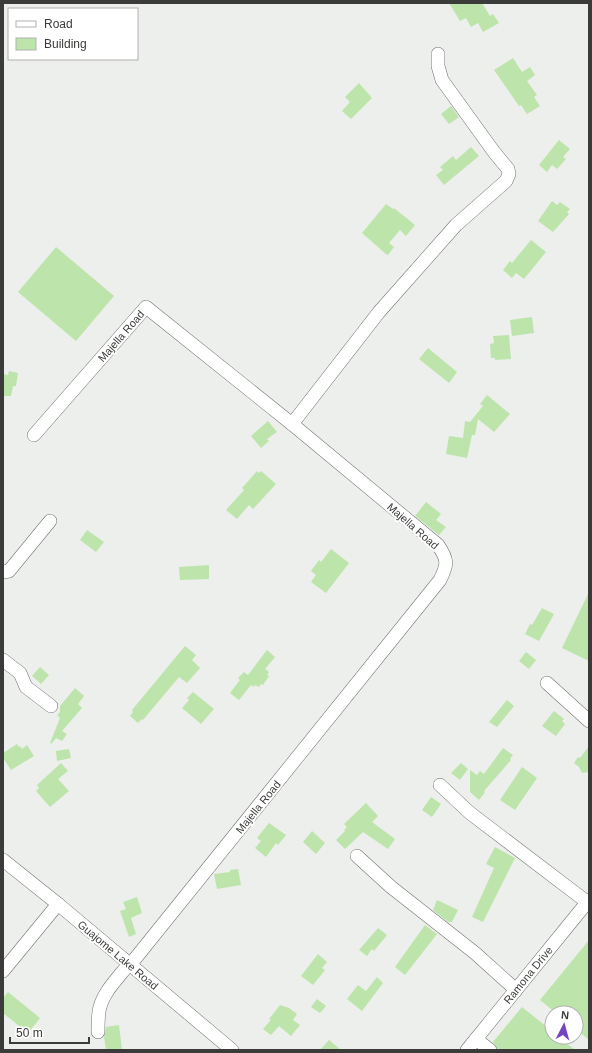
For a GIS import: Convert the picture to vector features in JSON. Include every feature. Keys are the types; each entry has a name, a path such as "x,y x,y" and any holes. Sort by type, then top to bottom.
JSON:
{"street":[{"path":"292,424 379,312 456,225 506,181 509,174 508,168 494,152 442,80 438,66 438,54"},
{"name":"Majella Road","path":"34,435 146,307 292,424 438,545 446,557 446,569 440,580 107,992 99,1011 98,1032"},
{"path":"3,572 9,571 50,521"},
{"path":"3,660 20,673 26,687 51,706"},
{"path":"547,683 589,721"},
{"path":"440,785 470,813 588,901"},
{"path":"357,856 391,887 475,953 516,990"},
{"name":"Guajome Lake Road","path":"3,860 58,904 232,1050"},
{"name":"Ramona Drive","path":"472,1046 588,901"},
{"path":"3,971 58,904"},
{"path":"472,1046 490,1050"}],"building":[{"path":"449,3 482,3 490,16 493,14 499,23 483,32 478,23 471,27 466,18 460,21"},
{"path":"513,58 522,72 530,67 535,75 527,81 537,95 534,97 540,106 527,114 521,105 519,106 494,70"},
{"path":"359,83 372,98 351,119 342,111 350,102 345,97"},
{"path":"451,106 459,117 449,124 441,114"},
{"path":"559,140 570,149 563,157 566,159 557,169 552,165 547,172 539,165"},
{"path":"471,147 479,156 444,185 436,175 443,170 440,167 453,156 456,160"},
{"path":"552,201 557,205 560,202 570,209 567,212 569,214 553,232 538,221"},
{"path":"386,204 393,209 394,208 415,225 406,236 400,230 389,243 394,247 388,255 362,233"},
{"path":"531,240 546,252 524,279 516,273 512,278 503,270 510,261 512,263"},
{"path":"56,247 114,296 76,341 18,292"},
{"path":"532,317 534,333 512,336 510,320"},
{"path":"509,335 511,359 495,360 495,358 491,358 490,344 494,343 493,336"},
{"path":"428,348 457,372 449,383 419,359"},
{"path":"9,371 18,373 16,386 13,386 11,396 3,396 3,374 8,375"},
{"path":"487,395 510,414 494,432 478,419 475,435 472,435 467,458 446,454 449,436 463,438 465,421 470,422 483,406 480,404"},
{"path":"268,421 277,432 267,439 269,441 261,448 251,436"},
{"path":"257,471 259,473 261,471 276,484 253,509 249,505 237,519 226,510 244,490 242,488"},
{"path":"426,502 441,514 436,520 446,527 439,535 415,516"},
{"path":"87,530 104,542 96,552 80,540"},
{"path":"331,549 349,563 326,593 311,582 316,575 311,571 319,560 321,562"},
{"path":"209,565 209,579 180,580 179,567"},
{"path":"589,592 589,661 562,648"},
{"path":"542,608 554,614 539,641 525,634 530,624 532,625"},
{"path":"185,646 196,655 192,660 200,668 187,683 179,677 143,720 142,719 138,723 130,716 133,712 132,710"},
{"path":"267,650 275,657 265,669 269,672 267,675 269,676 263,685 261,684 259,687 255,685 254,687 251,685 239,700 230,693 240,680 238,678 244,672 248,675"},
{"path":"526,652 536,660 529,669 519,661"},
{"path":"40,667 49,675 41,684 32,676"},
{"path":"75,688 84,696 78,704 82,708 62,731 67,734 62,741 56,738 51,744 50,743 60,718 57,715 60,712 60,706"},
{"path":"193,692 214,709 201,724 182,708 189,700 187,698"},
{"path":"507,700 514,706 497,727 489,722"},
{"path":"554,711 564,719 562,721 565,724 556,736 542,726"},
{"path":"17,744 22,749 27,745 34,756 11,770 3,758 3,753"},
{"path":"589,746 589,772 582,773 579,767 574,763"},
{"path":"503,748 513,755 510,759 511,760 484,791 485,792 479,800 470,792 470,770 477,775 480,771 484,774"},
{"path":"69,749 71,758 57,761 56,751"},
{"path":"61,763 68,771 58,779 69,791 50,807 36,791 39,788 37,785"},
{"path":"461,763 468,769 460,780 451,773"},
{"path":"522,767 537,778 515,810 500,800"},
{"path":"431,797 441,804 432,817 422,810"},
{"path":"366,803 378,816 372,822 395,839 388,849 363,832 345,849 336,840 347,827 344,824"},
{"path":"269,823 286,835 278,845 276,843 266,857 255,848 261,841 257,838"},
{"path":"312,831 325,843 316,854 303,842"},
{"path":"495,847 515,858 483,922 472,917 494,868 486,864"},
{"path":"238,869 241,885 217,889 214,874 230,872 230,870"},
{"path":"137,897 142,913 131,918 136,934 129,937 120,911 126,909 123,902"},
{"path":"437,900 458,910 452,922 448,922 433,910"},
{"path":"425,925 437,934 405,975 395,967"},
{"path":"378,928 387,935 374,951 372,949 367,956 359,950"},
{"path":"589,940 589,1040 584,1036 584,1005 546,1005 540,1000"},
{"path":"318,954 327,962 322,968 325,970 313,985 301,976"},
{"path":"377,977 383,983 362,1011 347,999 358,985 366,991"},
{"path":"8,992 40,1018 28,1033 3,1013 3,998"},
{"path":"317,999 326,1006 320,1013 311,1007"},
{"path":"280,1005 289,1008 297,1014 293,1020 300,1025 291,1036 279,1026 271,1035 263,1029 271,1020 269,1019"},
{"path":"522,1007 544,1025 544,1045 569,1045 575,1050 499,1050 493,1042"},
{"path":"119,1025 122,1050 106,1050 104,1037 106,1027"},
{"path":"329,1040 341,1050 320,1050"}]}
